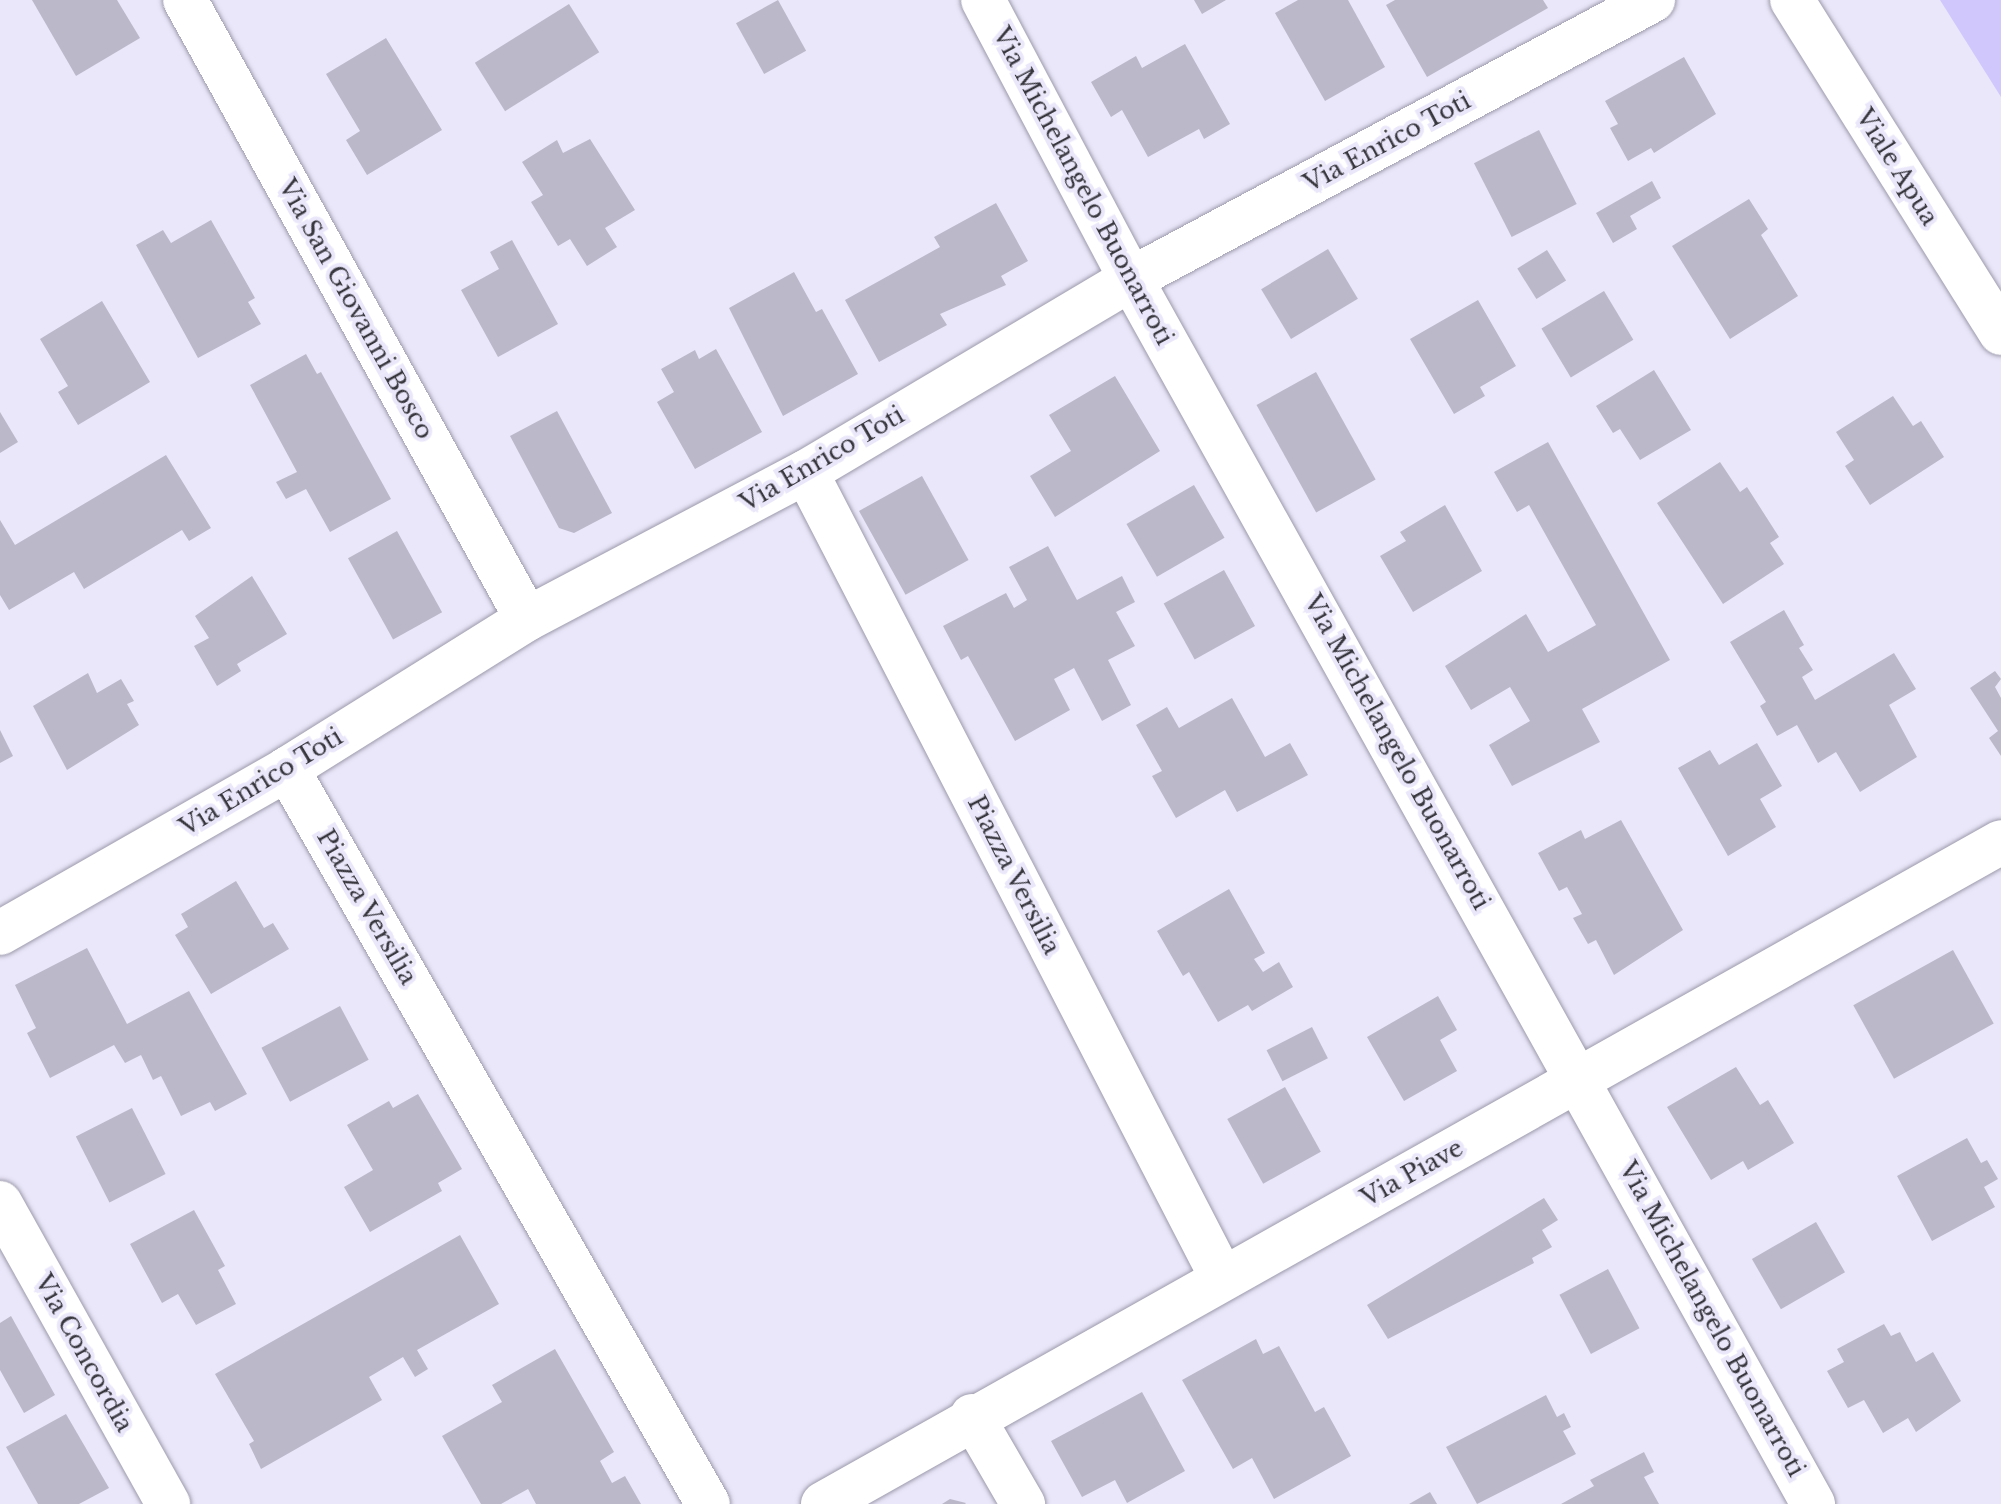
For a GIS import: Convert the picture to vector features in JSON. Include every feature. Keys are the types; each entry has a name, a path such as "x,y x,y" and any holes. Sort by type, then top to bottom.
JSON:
{"street":[{"name":"Via San Giovanni Bosco","path":"185,0 527,619"},
{"name":"Via Michelangelo Buonarroti","path":"983,0 1131,279 1581,1079 1813,1504"},
{"name":"Via Enrico Toti","path":"0,933 287,769 527,619 806,472 1131,279 1653,0"},
{"name":"Viale Apua","path":"1792,0 2001,333"},
{"name":"Piazza Versilia","path":"806,472 1222,1278"},
{"name":"Piazza Versilia","path":"287,769 708,1504"},
{"name":"Via Piave","path":"823,1504 972,1416 2001,842"},
{"name":"Via Concordia","path":"0,1203 168,1504"},
{"path":"972,1416 1023,1504"}],"shaded area":[{"path":"1940,0 2001,0 2001,97"}],"building":[{"path":"32,0 117,0 140,38 76,76"},
{"path":"778,0 806,51 764,74 736,23"},
{"path":"1194,0 1226,0 1202,14"},
{"path":"1298,0 1348,0 1385,67 1325,101 1275,13"},
{"path":"1395,0 1543,0 1548,8 1427,77 1386,5"},
{"path":"569,4 599,52 505,111 475,63"},
{"path":"386,38 442,130 367,175 346,140 360,131 326,74"},
{"path":"1185,44 1230,124 1204,139 1199,129 1148,157 1122,110 1111,117 1091,82 1136,56 1142,68"},
{"path":"1684,57 1716,114 1654,153 1651,148 1628,161 1610,128 1618,124 1605,101"},
{"path":"1539,130 1577,204 1512,237 1474,163"},
{"path":"590,139 635,210 605,228 617,247 587,266 570,239 558,246 531,202 543,195 522,162 557,140 563,153"},
{"path":"1652,181 1661,198 1630,216 1637,229 1613,243 1596,213"},
{"path":"1749,199 1768,229 1761,235 1798,296 1730,339 1672,246"},
{"path":"996,203 1028,261 1001,276 1006,285 940,314 947,325 879,362 845,300 940,247 934,237"},
{"path":"211,220 255,298 248,302 261,324 198,358 136,245 163,230 171,243"},
{"path":"512,240 558,324 498,357 461,290 499,269 490,252"},
{"path":"1328,249 1358,299 1291,339 1261,289"},
{"path":"1547,250 1566,281 1536,299 1517,269"},
{"path":"794,272 816,312 822,309 858,374 783,416 729,308"},
{"path":"1604,291 1633,340 1571,377 1541,329"},
{"path":"1478,300 1516,366 1480,387 1485,396 1454,414 1410,339"},
{"path":"102,301 150,382 78,425 58,392 68,386 40,339"},
{"path":"716,349 762,432 695,469 657,402 674,392 661,369 695,350 699,359"},
{"path":"306,354 317,374 321,372 391,499 330,532 306,489 286,499 276,482 297,472 250,385"},
{"path":"1654,370 1691,430 1640,460 1620,429 1613,433 1596,406"},
{"path":"1316,372 1376,480 1316,513 1257,405"},
{"path":"1115,376 1160,451 1055,517 1030,476 1071,451 1049,415"},
{"path":"1893,396 1913,426 1921,421 1944,457 1870,505 1845,466 1854,460 1836,432"},
{"path":"557,411 612,513 574,533 559,528 510,436"},
{"path":"0,412 18,442 0,453"},
{"path":"1548,442 1670,660 1582,709 1600,742 1512,786 1489,745 1530,721 1510,687 1471,710 1445,666 1526,614 1548,652 1596,625 1529,505 1517,512 1494,472"},
{"path":"166,455 211,528 189,541 182,530 84,589 74,572 9,610 0,595 0,520 15,545"},
{"path":"1720,462 1740,492 1747,487 1779,537 1770,543 1784,564 1723,604 1657,503"},
{"path":"922,476 969,560 906,595 859,511"},
{"path":"1194,485 1224,538 1157,577 1126,524"},
{"path":"1445,505 1482,571 1413,612 1380,556 1406,541 1400,532"},
{"path":"397,531 442,612 393,639 348,558"},
{"path":"1048,546 1077,600 1122,576 1135,602 1116,612 1135,646 1108,660 1131,705 1102,721 1074,668 1054,679 1070,710 1015,741 968,656 961,660 943,626 1006,593 1014,608 1027,600 1009,567"},
{"path":"1224,570 1255,626 1195,659 1164,603"},
{"path":"252,576 287,634 237,664 241,671 217,686 194,646 209,638 195,616"},
{"path":"1784,610 1804,645 1799,648 1813,670 1802,677 1815,700 1894,653 1916,689 1889,705 1917,757 1860,792 1836,752 1818,763 1797,725 1777,736 1760,706 1766,702 1730,642"},
{"path":"1995,671 2001,679 1995,687 2001,698 2001,756 1989,738 1998,731 1970,688"},
{"path":"88,673 97,693 121,679 134,701 127,704 139,725 67,770 33,706"},
{"path":"1232,698 1265,757 1290,743 1308,775 1237,812 1225,790 1176,818 1152,776 1162,771 1136,725 1167,707 1179,728"},
{"path":"0,730 13,756 0,763"},
{"path":"1757,743 1782,786 1760,799 1776,827 1728,856 1678,768 1710,750 1719,765"},
{"path":"1621,820 1683,930 1614,975 1596,940 1588,944 1573,918 1582,914 1567,887 1559,891 1538,853 1581,830 1585,839"},
{"path":"236,881 264,928 273,923 289,949 211,994 175,935 188,927 181,914"},
{"path":"1229,889 1265,953 1254,959 1263,972 1279,962 1293,987 1252,1011 1248,1005 1218,1022 1189,972 1183,976 1157,931"},
{"path":"87,948 127,1024 189,991 247,1094 215,1111 210,1102 181,1116 161,1076 153,1080 141,1055 125,1063 114,1045 50,1078 27,1033 36,1028 15,985"},
{"path":"1953,950 1994,1023 1894,1079 1853,1005"},
{"path":"1438,996 1457,1030 1440,1040 1457,1071 1404,1101 1367,1037"},
{"path":"340,1006 369,1060 290,1102 261,1048"},
{"path":"1312,1027 1328,1058 1282,1081 1267,1050"},
{"path":"1736,1067 1760,1105 1768,1100 1794,1143 1748,1170 1743,1161 1711,1180 1667,1107"},
{"path":"1285,1087 1321,1152 1263,1184 1227,1119"},
{"path":"418,1094 462,1169 438,1183 442,1191 370,1232 344,1187 373,1170 347,1125 389,1101 393,1108"},
{"path":"132,1108 166,1174 109,1203 76,1137"},
{"path":"1967,1138 1981,1163 1987,1160 1998,1179 1984,1187 1995,1207 1932,1241 1897,1176"},
{"path":"1544,1198 1558,1220 1542,1230 1552,1247 1532,1258 1534,1263 1388,1339 1367,1305"},
{"path":"194,1210 225,1266 218,1270 236,1304 196,1325 178,1294 162,1303 130,1244"},
{"path":"1816,1222 1845,1272 1781,1309 1752,1259"},
{"path":"460,1235 499,1304 417,1350 428,1369 415,1377 403,1357 369,1377 382,1400 261,1469 249,1444 254,1441 215,1374"},
{"path":"1608,1269 1639,1328 1591,1354 1559,1295"},
{"path":"11,1316 55,1395 24,1413 0,1370 0,1323"},
{"path":"1884,1324 1891,1336 1900,1332 1916,1362 1933,1352 1961,1401 1916,1432 1908,1418 1883,1433 1864,1400 1848,1408 1827,1371 1844,1362 1837,1349"},
{"path":"1256,1339 1263,1354 1279,1346 1315,1412 1324,1407 1351,1456 1274,1499 1252,1458 1233,1469 1182,1380"},
{"path":"555,1349 614,1452 600,1461 612,1483 625,1476 641,1504 536,1504 528,1489 501,1504 481,1504 442,1436 502,1402 492,1385"},
{"path":"1142,1392 1185,1471 1127,1503 1115,1480 1082,1497 1051,1441"},
{"path":"1546,1395 1557,1417 1564,1413 1571,1427 1563,1431 1576,1454 1477,1504 1446,1447"},
{"path":"66,1414 109,1488 79,1504 38,1504 6,1447"},
{"path":"1644,1452 1654,1472 1644,1477 1659,1504 1561,1504 1594,1486 1590,1480"},
{"path":"1430,1492 1437,1504 1409,1504"},
{"path":"950,1499 966,1503 942,1504"}]}
